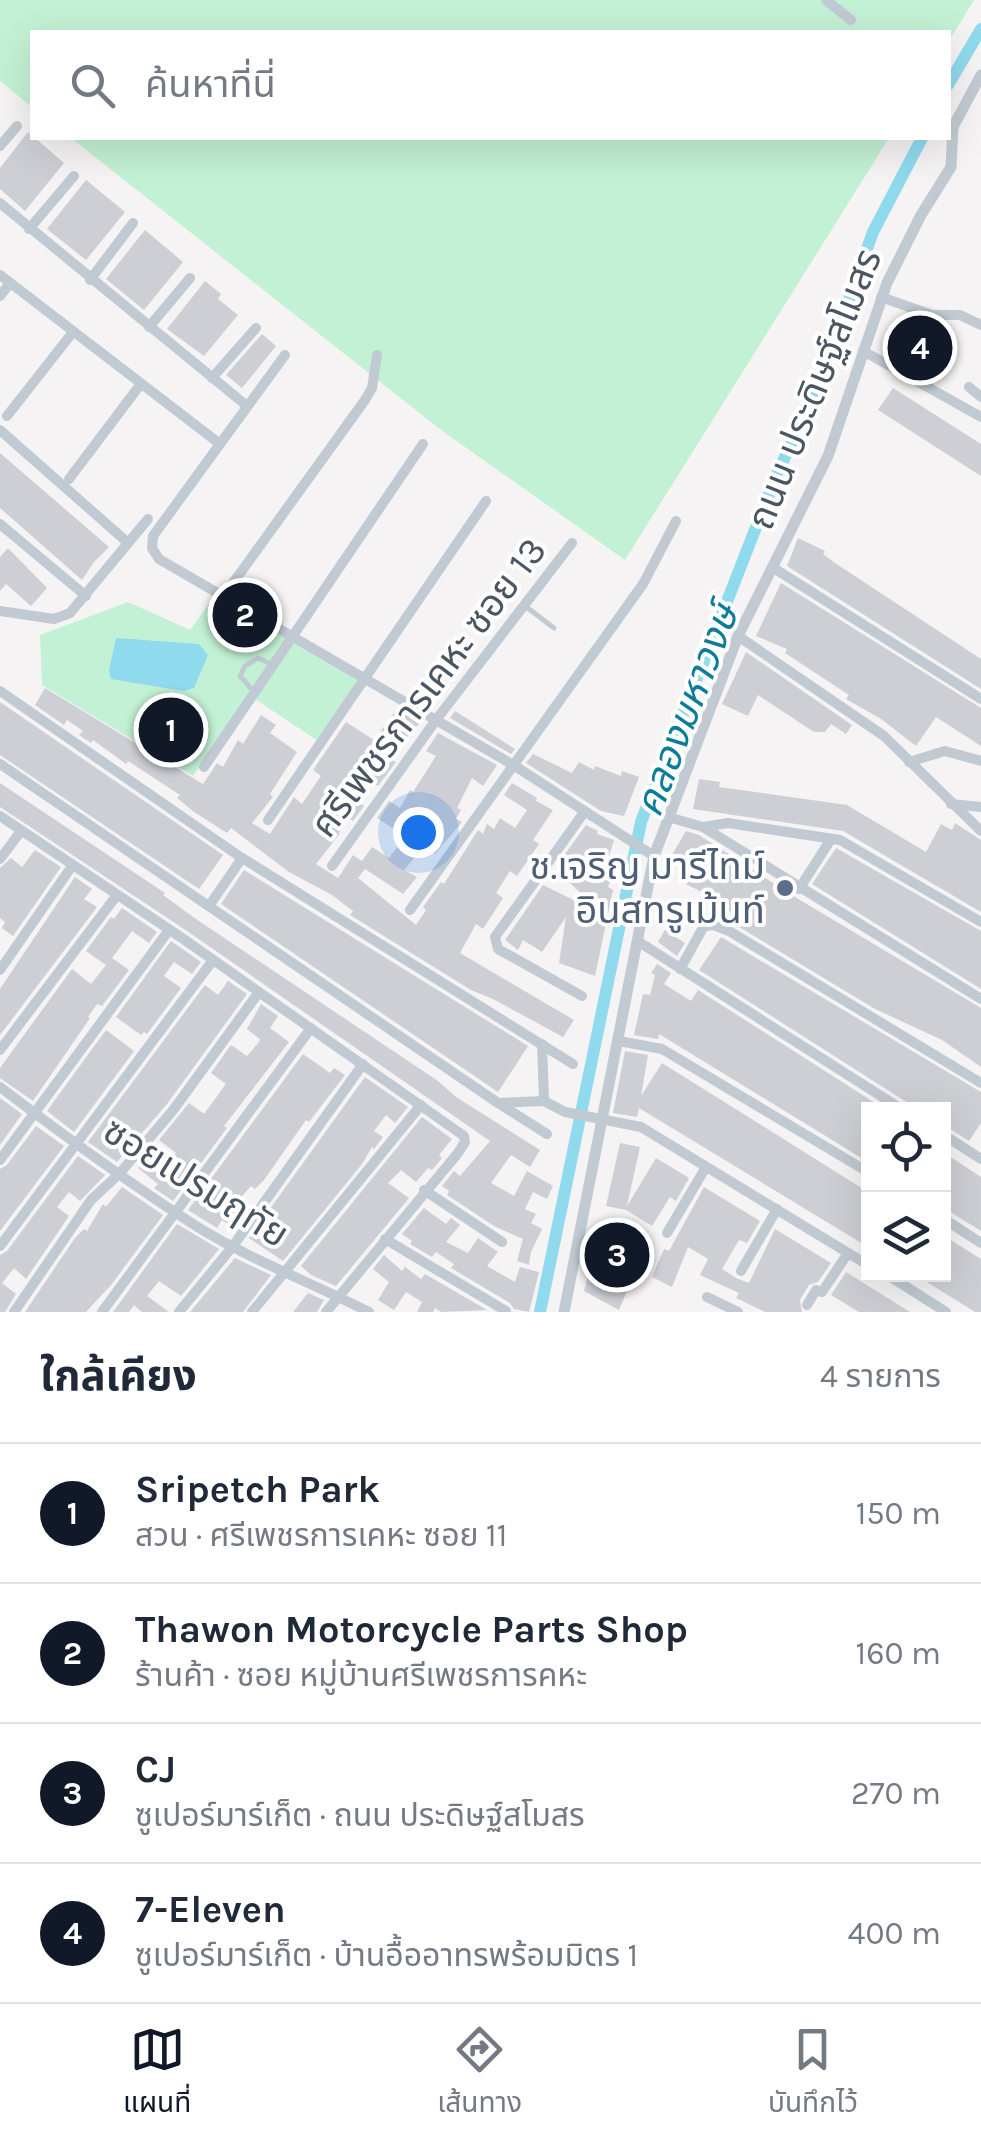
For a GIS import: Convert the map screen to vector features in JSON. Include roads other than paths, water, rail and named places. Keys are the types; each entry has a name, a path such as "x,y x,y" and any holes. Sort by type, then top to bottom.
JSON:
{"street":[{"path":"826,0 851,20"},
{"name":"ถนน ประดิษฐ์สโมสร","path":"564,1312 599,1117 619,1041 654,856 738,636 828,456 881,297 920,216 951,168 954,127 981,75"},
{"path":"0,146 17,126"},
{"path":"30,229 74,176"},
{"path":"0,203 248,406"},
{"path":"90,280 134,223"},
{"path":"149,327 190,278"},
{"path":"0,296 5,279 220,444"},
{"path":"881,297 932,315 960,315 981,325"},
{"path":"212,378 256,328"},
{"path":"7,416 72,332"},
{"path":"863,351 981,418"},
{"path":"223,597 365,400 372,388 377,354"},
{"path":"286,356 153,536 152,548 159,558 515,766 654,856"},
{"path":"70,479 140,385"},
{"path":"969,387 981,397"},
{"path":"0,430 127,542"},
{"path":"204,767 423,444"},
{"path":"268,820 486,501"},
{"path":"0,611 54,619 70,614 148,519"},
{"path":"410,910 644,584 676,521"},
{"path":"0,524 86,596"},
{"name":"ศรีเพชรการเคหะ ซอย 13","path":"332,866 436,720 572,543"},
{"path":"772,568 981,700"},
{"path":"738,636 884,736 981,832"},
{"path":"0,691 242,858 573,1064"},
{"path":"909,762 945,751 981,761"},
{"path":"0,764 548,1134"},
{"path":"950,804 981,808"},
{"path":"582,996 512,959 498,949 496,937 585,811"},
{"path":"0,816 464,1136 465,1142 326,1312"},
{"path":"668,817 703,827 981,999"},
{"path":"703,827 728,823 850,844 981,922"},
{"path":"0,859 21,831"},
{"path":"800,889 831,839"},
{"path":"209,906 242,858"},
{"path":"0,970 72,866"},
{"path":"0,1050 117,895"},
{"path":"680,969 704,926 714,925 981,1083"},
{"path":"0,1160 169,930"},
{"path":"639,942 889,1102"},
{"path":"0,1246 213,960"},
{"path":"14,1312 91,1200 174,1109 259,992"},
{"path":"102,1312 311,1028"},
{"path":"619,1041 662,1049 861,1168"},
{"path":"542,1044 544,1100"},
{"path":"180,1312 233,1246 362,1064"},
{"name":"ซอยเปรมฤทัย","path":"0,1087 175,1211 283,1273 339,1295 369,1312"},
{"path":"498,1103 544,1100 565,1112 641,1127 861,1261"},
{"path":"252,1312 421,1105"},
{"path":"951,1139 980,1157"},
{"path":"667,1233 706,1167"},
{"path":"424,1190 502,1242"},
{"path":"742,1272 777,1209"},
{"path":"951,1224 981,1243"},
{"path":"385,1239 506,1311"},
{"path":"807,1305 816,1290 822,1292 848,1253"},
{"path":"899,1282 946,1312"},
{"path":"706,1298 738,1312"}],"lane":[{"path":"524,605 554,628"},
{"path":"255,693 242,682 244,666 258,658 273,666"}],"water":[{"path":"116,638 199,644 208,655 194,688 184,691 111,679 109,670"}],"waterway":[{"name":"คลองมหาวงษ์","path":"951,80 981,29"},
{"name":"คลองมหาวงษ์","path":"540,1312 641,822 776,476 816,392 873,232 921,140"}],"place":[{"name":"7-Eleven","path":"920,348"},
{"name":"Thawon Motorcycle Parts Shop","path":"245,615"},
{"name":"Sripetch Park","path":"171,730"},
{"name":"ช.เจริญ มารีไทม์ อินสทรูเม้นท์","path":"785,888"},
{"name":"CJ","path":"617,1255"}]}
